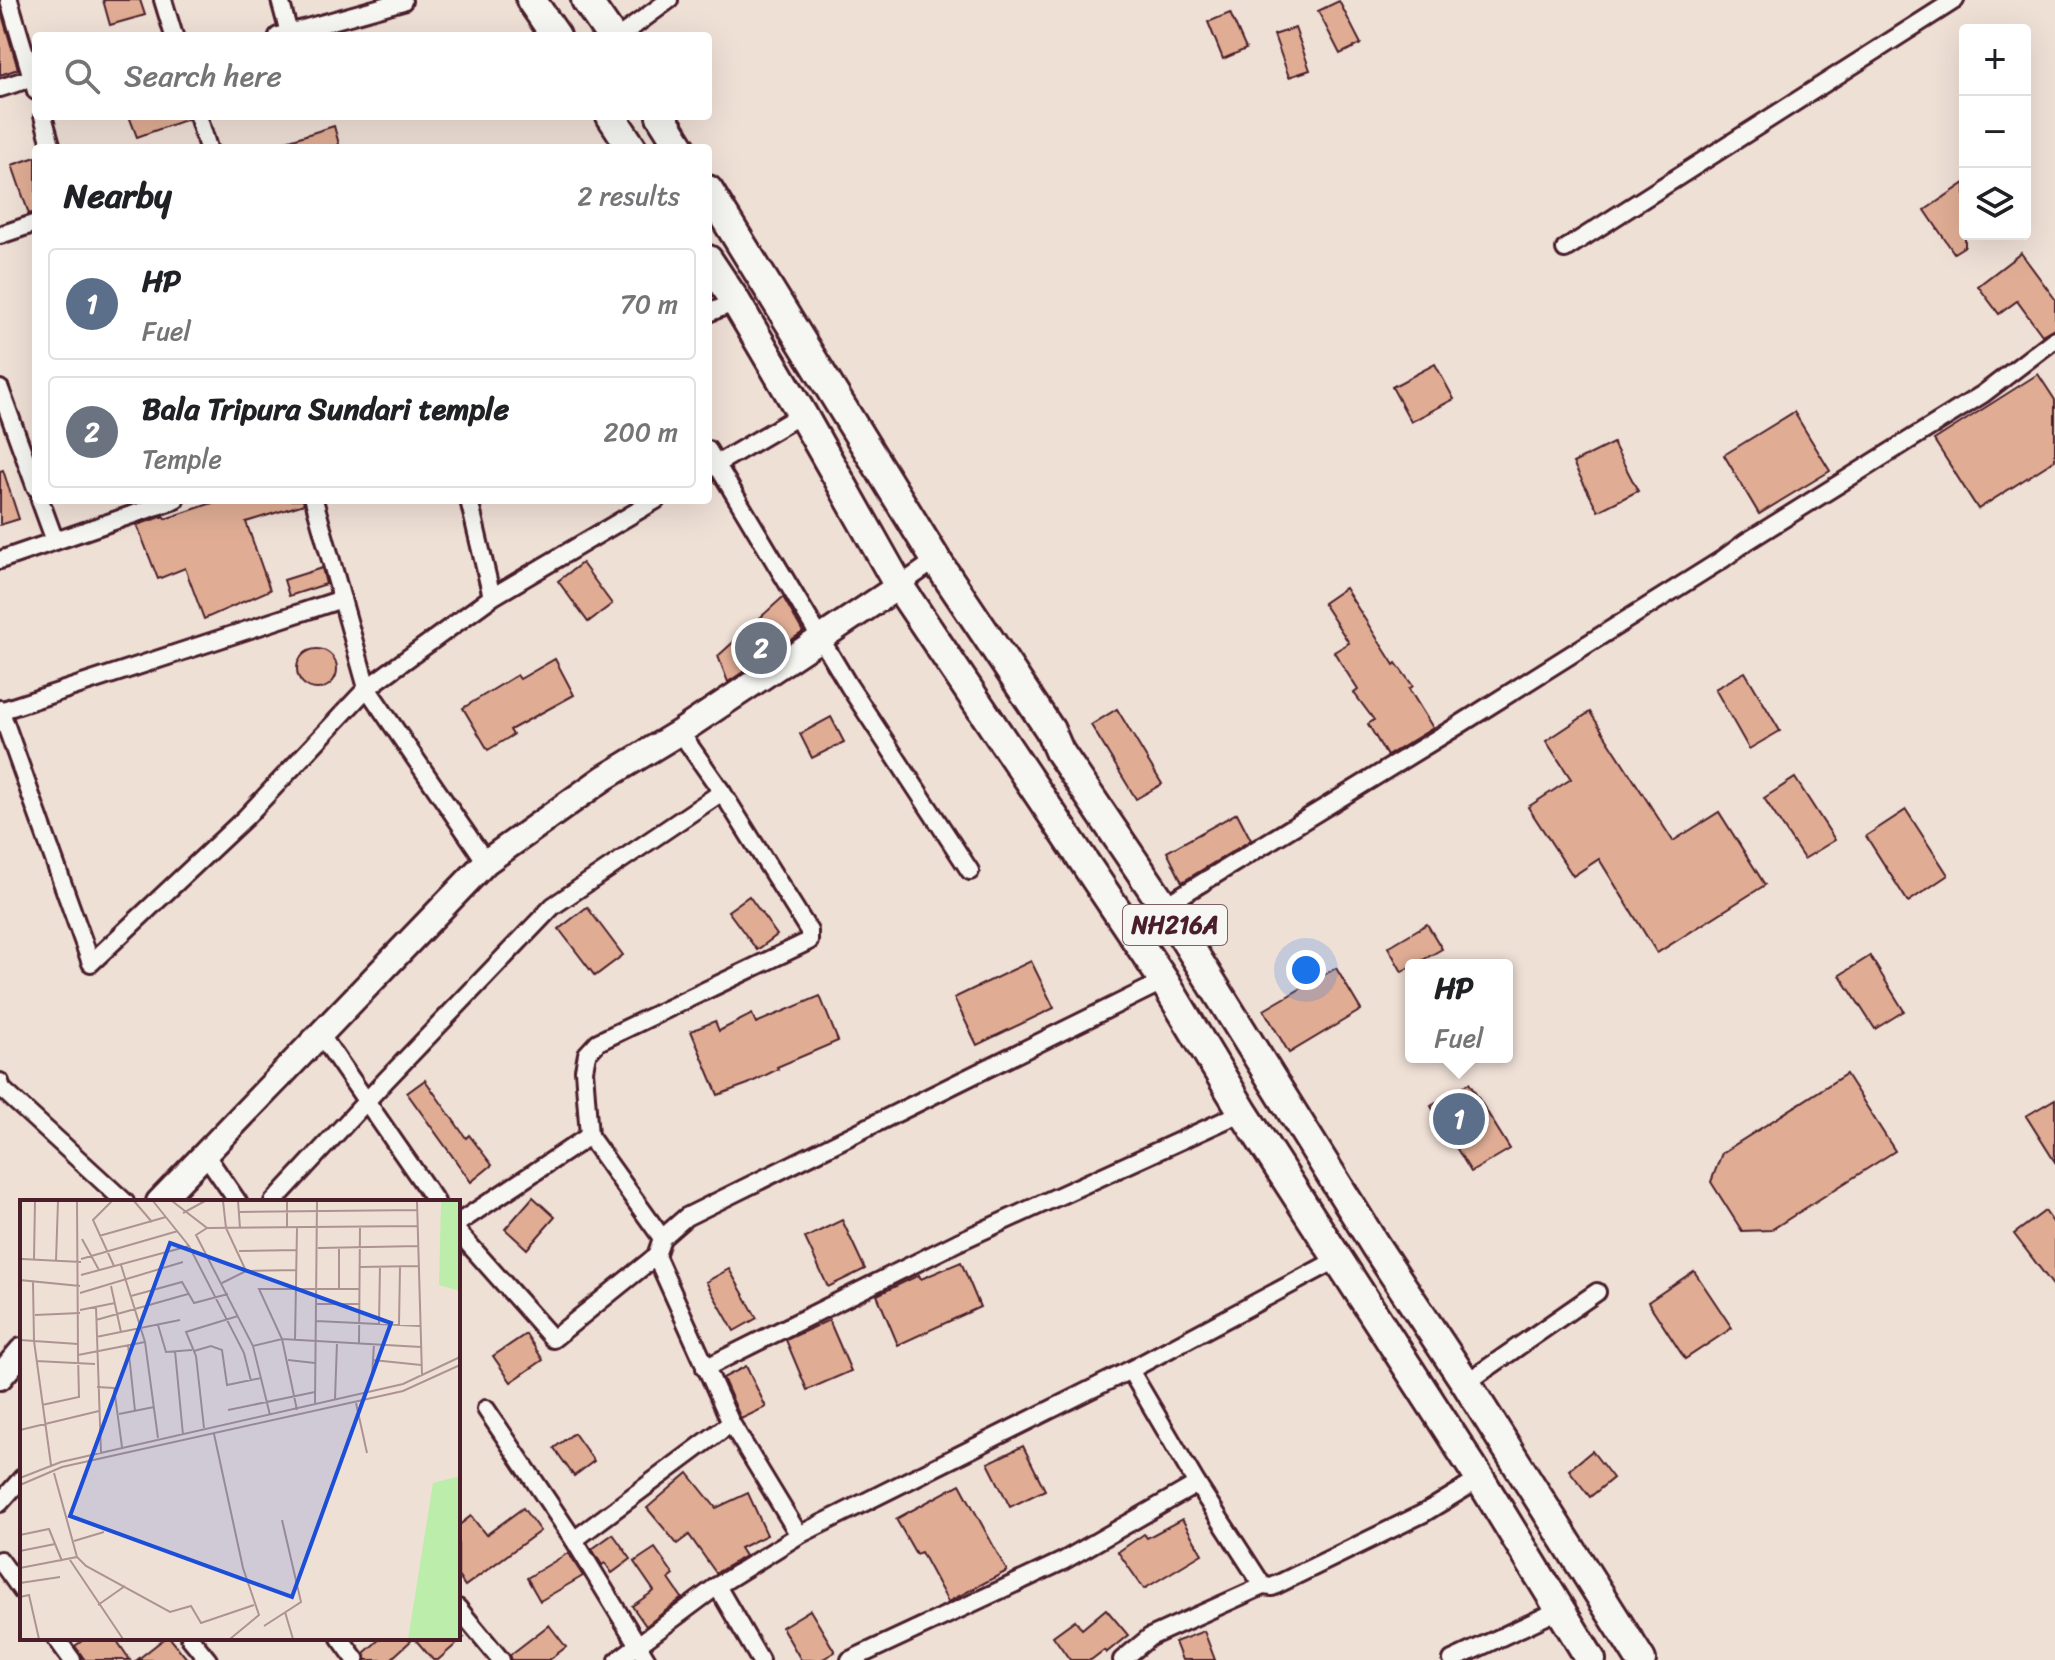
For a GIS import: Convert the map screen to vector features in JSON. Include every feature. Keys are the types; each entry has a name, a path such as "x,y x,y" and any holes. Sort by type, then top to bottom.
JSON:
{"highway":[{"path":"531,0 553,32"},
{"path":"586,0 608,32"},
{"path":"614,120 629,144"},
{"path":"664,120 678,144"},
{"name":"NH216A","path":"712,196 936,560 1164,906 1376,1247 1641,1660"},
{"name":"NH216A","path":"712,266 802,414 899,586 1164,981 1243,1112 1480,1479 1591,1660"}],"main road":[{"path":"161,1200 486,862 604,778 680,732 899,586"},
{"path":"0,1377 20,1353"}],"street":[{"path":"9,0 32,77"},
{"path":"163,0 173,32"},
{"path":"280,0 284,32"},
{"path":"625,32 669,0"},
{"path":"1565,249 1955,0"},
{"path":"294,32 403,1"},
{"path":"0,88 32,84"},
{"path":"44,120 51,144"},
{"path":"199,120 207,144"},
{"path":"0,235 32,224"},
{"path":"712,311 736,302"},
{"path":"1164,906 1451,730 1983,394 2055,339"},
{"path":"0,389 32,477"},
{"path":"712,460 802,414"},
{"path":"712,463 849,686 970,871"},
{"path":"41,504 55,541"},
{"path":"0,560 160,504"},
{"path":"315,504 367,688 486,862"},
{"path":"470,504 492,597"},
{"path":"342,599 0,710 91,963 246,817 367,688 492,597 649,504"},
{"path":"899,586 936,560"},
{"path":"662,1238 589,1136 584,1070 587,1054 598,1042 809,941 809,931 722,792 680,732"},
{"path":"275,1200 553,906 722,792"},
{"path":"460,1234 553,1339 656,1256 662,1238 686,1217 1164,981"},
{"path":"320,1034 435,1200"},
{"path":"1,1087 123,1200"},
{"path":"705,1368 958,1242 1243,1112"},
{"path":"460,1222 589,1136"},
{"path":"205,1154 237,1200"},
{"path":"656,1256 731,1423 799,1535"},
{"path":"618,1660 717,1586 799,1535 1130,1370 1338,1259"},
{"path":"1466,1383 1597,1292"},
{"path":"1130,1370 1197,1484 1263,1586"},
{"path":"486,1409 574,1540 647,1660"},
{"path":"574,1540 731,1423"},
{"path":"1122,1660 1150,1637 1263,1586 1272,1587 1424,1513 1480,1479"},
{"path":"0,1503 20,1480"},
{"path":"850,1660 1063,1561 1197,1484"},
{"path":"0,1560 20,1588"},
{"path":"717,1586 760,1660"},
{"path":"460,1610 501,1660"},
{"path":"1452,1660 1559,1610"},
{"path":"57,1640 72,1660"},
{"path":"192,1640 208,1660"},
{"path":"341,1640 356,1660"}],"building":[{"path":"103,0 140,0 145,15 110,25"},
{"path":"1339,1 1361,44 1340,54 1318,11"},
{"path":"0,8 18,69 0,75"},
{"path":"1230,13 1246,49 1223,59 1208,22"},
{"path":"1295,28 1310,70 1289,77 1274,35"},
{"path":"131,120 185,120 137,137"},
{"path":"334,126 339,144 277,144"},
{"path":"32,158 32,213 29,214 12,165"},
{"path":"1959,187 1959,240 1965,240 1965,246 1954,253 1925,210"},
{"path":"2021,253 2055,299 2055,328 2042,335 2017,301 1999,314 1978,286"},
{"path":"1435,364 1454,399 1411,422 1392,387"},
{"path":"2038,374 2055,400 2055,460 1978,509 1934,440"},
{"path":"1794,412 1830,471 1759,514 1724,455"},
{"path":"1613,443 1638,491 1598,511 1573,463"},
{"path":"3,470 19,519 0,525 0,471"},
{"path":"209,504 304,504 246,522 270,590 204,619 185,568 158,579 137,525 164,516 165,519"},
{"path":"582,563 612,604 588,622 558,581"},
{"path":"322,568 326,584 289,596 284,580"},
{"path":"1345,588 1394,665 1396,663 1413,686 1409,689 1433,728 1387,756 1368,724 1374,720 1354,693 1358,690 1334,652 1349,643 1323,603"},
{"path":"783,597 803,632 728,682 718,656"},
{"path":"317,649 331,655 337,669 331,683 317,689 303,683 297,669 303,655"},
{"path":"555,659 574,695 510,730 513,735 488,750 463,708 517,675 520,679"},
{"path":"1745,672 1780,731 1749,749 1715,689"},
{"path":"1117,709 1162,784 1136,799 1091,725"},
{"path":"1590,712 1673,841 1719,812 1765,885 1657,953 1599,859 1573,876 1528,807 1571,779 1546,741"},
{"path":"831,717 844,742 812,758 800,734"},
{"path":"1795,778 1835,840 1804,859 1764,798"},
{"path":"1906,810 1948,875 1908,902 1866,836"},
{"path":"1237,813 1251,840 1182,882 1167,852"},
{"path":"749,896 777,935 757,950 728,911"},
{"path":"587,907 623,955 595,976 559,929"},
{"path":"1427,924 1442,949 1425,959 1405,959 1405,970 1402,972 1388,947"},
{"path":"1870,956 1904,1011 1875,1029 1840,975"},
{"path":"1031,961 1054,1008 977,1045 954,998"},
{"path":"1336,968 1361,1010 1289,1053 1264,1010"},
{"path":"820,996 838,1041 718,1095 691,1031 715,1021 719,1031 752,1014 756,1023"},
{"path":"1846,1074 1895,1151 1771,1230 1742,1231 1711,1182 1722,1153"},
{"path":"425,1080 466,1138 469,1135 492,1165 471,1182 407,1093"},
{"path":"1469,1083 1510,1149 1471,1172 1431,1106"},
{"path":"2055,1099 2055,1162 2026,1116"},
{"path":"533,1197 555,1217 527,1249 505,1229"},
{"path":"2045,1211 2055,1225 2055,1288 2014,1234"},
{"path":"842,1220 865,1269 828,1287 805,1238"},
{"path":"961,1262 980,1307 898,1345 877,1295 919,1275 921,1279"},
{"path":"729,1269 757,1318 734,1331 706,1282"},
{"path":"1694,1271 1732,1328 1685,1359 1648,1302"},
{"path":"829,1320 851,1371 807,1390 786,1340"},
{"path":"526,1334 543,1360 511,1382 493,1356"},
{"path":"746,1366 766,1407 741,1419 723,1378"},
{"path":"574,1433 594,1461 574,1476 554,1448"},
{"path":"1023,1446 1045,1490 1010,1507 988,1463"},
{"path":"1592,1451 1613,1478 1590,1497 1569,1470"},
{"path":"688,1473 716,1508 748,1493 767,1535 740,1548 745,1556 716,1573 689,1535 677,1544 647,1508"},
{"path":"960,1484 1007,1571 948,1602 921,1552 916,1554 896,1519"},
{"path":"523,1508 540,1531 465,1586 460,1579 460,1524 471,1516 486,1535"},
{"path":"1182,1519 1202,1554 1144,1589 1118,1552 1144,1534 1147,1538"},
{"path":"613,1534 631,1559 612,1573 605,1563 602,1565 592,1549"},
{"path":"655,1548 674,1575 669,1579 682,1598 646,1626 632,1606 654,1591 634,1562"},
{"path":"568,1553 583,1576 540,1601 527,1578"},
{"path":"1106,1609 1128,1635 1106,1653 1104,1650 1091,1660 1070,1660 1053,1636 1075,1620 1082,1629"},
{"path":"810,1610 835,1652 821,1660 801,1660 782,1627"},
{"path":"549,1625 566,1647 549,1660 512,1660 510,1655"},
{"path":"1204,1631 1215,1660 1182,1660 1175,1642"},
{"path":"463,1638 438,1660 433,1660 416,1640"},
{"path":"83,1640 116,1640 130,1660 85,1660 75,1646"},
{"path":"162,1640 172,1640 188,1660 137,1660"},
{"path":"379,1640 412,1640 390,1660 367,1660 364,1653"}],"place":[{"name":"Bala Tripura Sundari temple","path":"761,648"},
{"name":"HP","path":"1459,1119"}]}
